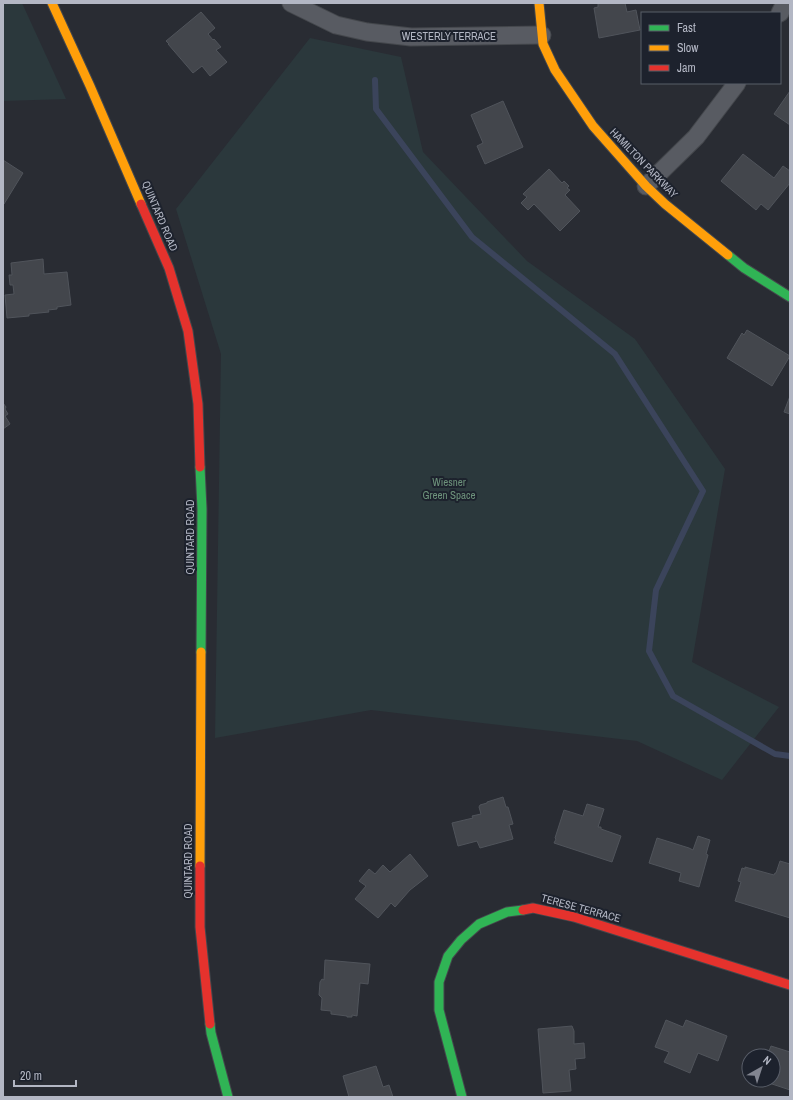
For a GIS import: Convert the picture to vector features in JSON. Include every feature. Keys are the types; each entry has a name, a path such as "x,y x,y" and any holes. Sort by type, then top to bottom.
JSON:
{"street":[{"name":"QUINTARD ROAD","path":"52,3 90,86 169,268 188,331 198,404 202,509 200,927 211,1033 228,1097"},
{"name":"WESTERLY TERRACE","path":"291,3 336,25 367,32 411,37 542,35"},
{"name":"HAMILTON PARKWAY","path":"539,3 543,44 555,70 593,126 646,186 665,204 744,268 790,297"},
{"path":"780,12 785,3"},
{"path":"646,186 696,137 736,84"},
{"name":"TERESE TERRACE","path":"462,1097 439,1010 440,982 448,956 461,940 479,924 507,912 533,908 574,916 790,985"}],"green space":[{"path":"3,3 22,3 66,99 3,101"},
{"name":"Wiesner Green Space","path":"310,38 401,57 423,152 527,261 635,339 725,469 692,662 779,707 722,780 637,741 371,710 215,738 221,354 176,209"}],"building":[{"path":"598,3 625,3 627,12 636,10 640,30 599,38 594,8 598,7"},
{"path":"201,12 215,28 208,34 221,47 216,50 227,62 210,76 202,66 193,73 166,41"},
{"path":"790,91 790,125 774,114"},
{"path":"503,101 523,147 485,164 477,146 483,143 471,115"},
{"path":"743,154 774,178 783,166 790,171 790,183 768,210 761,204 756,210 721,181"},
{"path":"3,160 23,173 4,204 3,204"},
{"path":"549,169 562,183 564,181 569,186 567,188 570,190 565,195 580,211 560,231 534,204 528,210 521,203 527,197 523,194"},
{"path":"43,259 44,274 67,272 71,305 57,307 57,309 48,310 49,312 7,318 5,295 14,294 13,285 10,285 9,275 12,275 11,263"},
{"path":"747,330 790,356 772,386 727,358 742,333 744,335"},
{"path":"790,396 790,414 784,412"},
{"path":"3,403 8,414 5,416 10,424 3,429"},
{"path":"503,797 506,807 508,807 513,824 509,825 513,839 480,848 477,841 458,846 452,823 473,818 472,816 481,814 479,807 480,805"},
{"path":"587,804 604,809 598,827 621,836 612,862 554,843 564,810 583,816"},
{"path":"698,836 710,840 706,854 708,855 699,887 679,881 681,873 649,863 657,838 693,850"},
{"path":"410,854 428,876 410,890 395,907 391,903 378,918 355,899 366,886 359,881 369,869 375,874 383,865 390,872"},
{"path":"780,861 790,864 790,918 735,901 741,882 738,881 742,868 745,869 745,867 774,875"},
{"path":"325,960 370,964 368,984 360,983 357,1016 352,1015 352,1017 347,1017 331,1014 331,1011 321,1010 322,998 319,995 320,982 322,979 324,980"},
{"path":"666,1020 683,1027 686,1020 727,1036 718,1061 698,1053 690,1073 664,1062 669,1052 655,1047"},
{"path":"572,1026 574,1031 574,1044 584,1043 585,1058 575,1059 576,1069 569,1070 571,1091 543,1093 538,1029"},
{"path":"781,1049 790,1052 790,1090 781,1087"},
{"path":"376,1066 383,1087 389,1085 393,1097 349,1097 343,1076"}],"waterway":[{"path":"375,80 376,109 472,237 615,354 703,491 656,590 649,651 673,696 775,754 790,756"}],"traffic: fast":[{"path":"728,255 744,268 790,297"},
{"path":"200,467 202,509 201,652"},
{"path":"462,1097 439,1010 439,982 448,956 461,940 479,924 507,912 523,910"},
{"path":"210,1024 228,1097"}],"traffic: slow":[{"path":"52,3 141,204"},
{"path":"539,3 543,44 555,70 593,126 646,186 665,204 728,255"},
{"path":"200,866 201,652"}],"traffic: jam":[{"path":"141,204 169,268 188,331 198,404 200,467"},
{"path":"200,866 200,927 210,1024"},
{"path":"523,910 533,908 574,917 790,985"}]}
